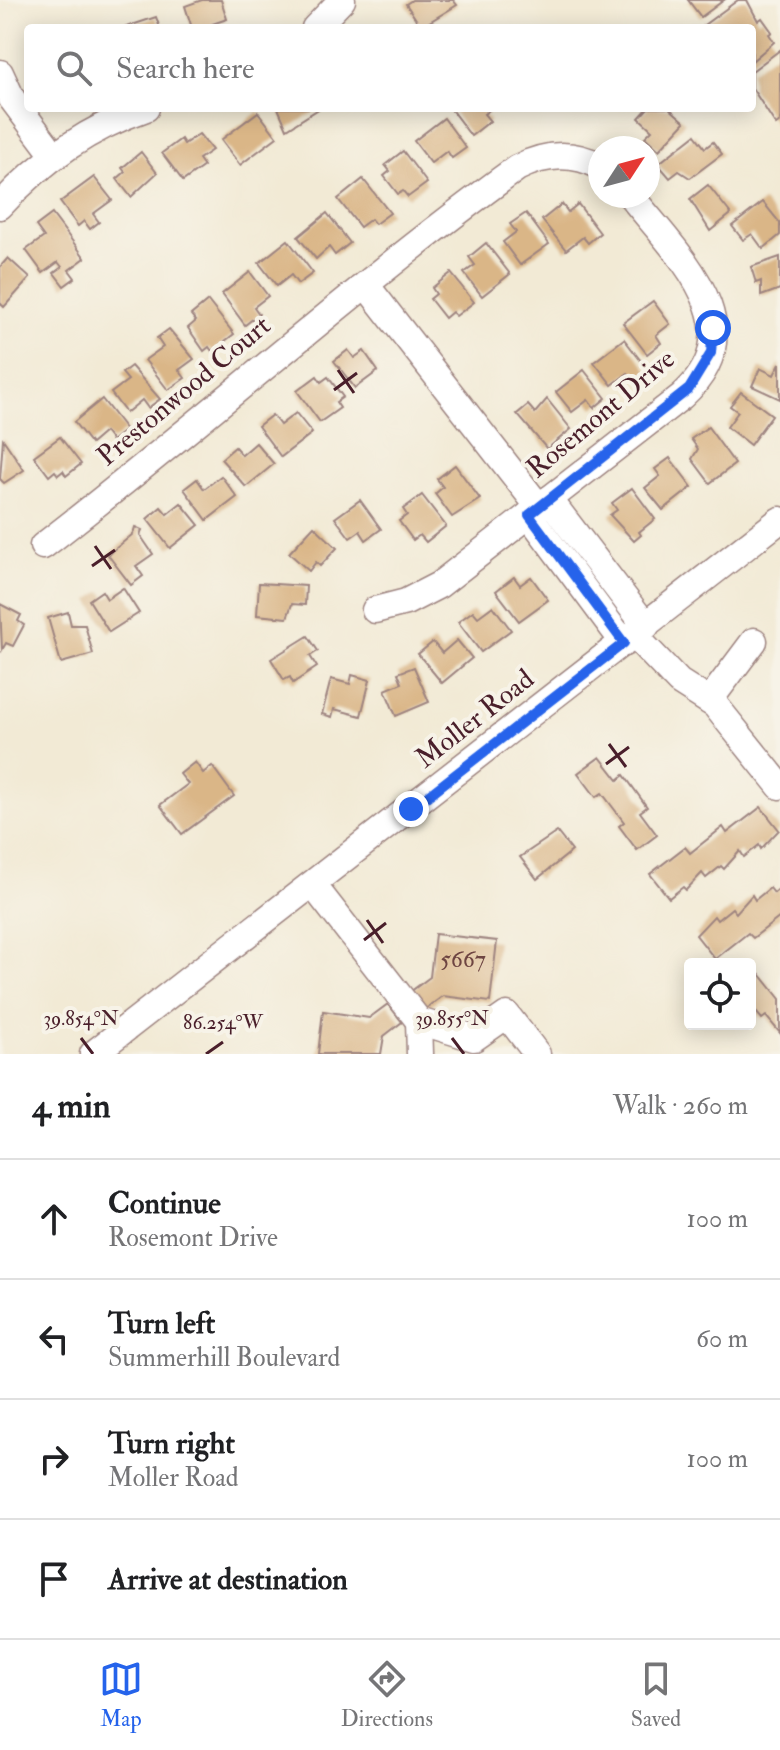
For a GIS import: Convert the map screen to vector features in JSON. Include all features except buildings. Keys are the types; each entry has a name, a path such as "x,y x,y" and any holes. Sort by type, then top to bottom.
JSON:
{"street":[{"path":"319,24 342,0"},
{"path":"0,73 12,99 54,155"},
{"path":"0,206 54,155 99,127 136,112"},
{"name":"Prestonwood Court","path":"43,546 163,454 275,355 524,165 541,158 566,156 588,162"},
{"name":"Rosemont Drive","path":"375,610 406,602 439,585 682,396 700,376 711,353 714,336 709,302 697,279 641,208"},
{"path":"366,285 658,663 709,701 780,786"},
{"name":"Moller Road","path":"93,1054 780,520"},
{"path":"709,701 754,641"},
{"path":"313,885 419,1021 474,1038 507,1015 537,1054"},
{"path":"419,1021 420,1054"}],"route":[{"path":"411,809 624,643 529,515 695,383 711,353 713,328"}]}
